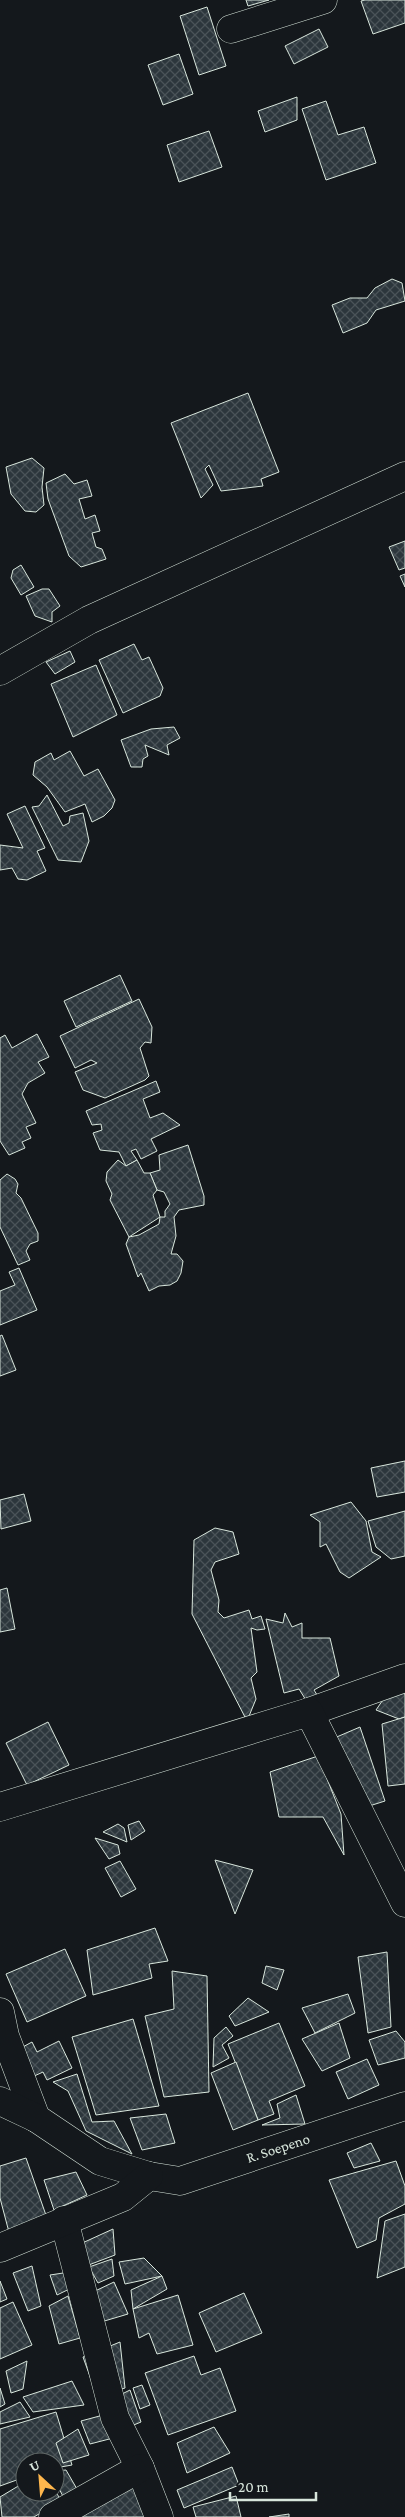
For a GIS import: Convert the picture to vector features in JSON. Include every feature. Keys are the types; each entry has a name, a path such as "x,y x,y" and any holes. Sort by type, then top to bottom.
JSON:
{"street":[{"path":"231,30 324,0"},
{"path":"0,671 88,620 405,476"},
{"path":"0,1808 309,1712 405,1678"},
{"path":"309,1712 405,1903"},
{"path":"2,2029 36,2118"},
{"name":"R. Soepeno","path":"0,2101 36,2118 100,2161 149,2176 180,2181 405,2106"},
{"path":"0,2248 64,2220 124,2197 149,2176"},
{"path":"64,2220 116,2418 140,2468 159,2517"},
{"path":"53,2517 140,2468"}],"building":[{"path":"246,0 269,0 248,6"},
{"path":"405,0 405,23 373,34 361,1"},
{"path":"207,7 226,66 199,75 180,16"},
{"path":"319,29 328,47 294,64 285,46"},
{"path":"179,54 193,94 163,105 148,65"},
{"path":"297,97 297,120 265,132 258,111"},
{"path":"326,101 338,135 364,127 376,163 326,180 302,109"},
{"path":"209,131 222,167 179,182 167,145"},
{"path":"392,279 402,283 405,301 376,310 367,323 343,333 332,305 350,298 367,298 375,288"},
{"path":"248,393 279,472 261,479 263,486 221,491 209,465 205,469 213,485 201,498 171,423"},
{"path":"32,458 44,468 42,487 44,505 36,512 25,511 11,494 6,467"},
{"path":"65,474 74,484 87,480 92,496 79,499 85,519 95,515 100,531 92,533 96,547 102,549 106,559 81,567 69,556 48,499 46,483"},
{"path":"405,541 405,568 399,570 389,547"},
{"path":"21,565 34,587 21,595 11,578 13,570"},
{"path":"405,574 405,587 400,576"},
{"path":"42,589 49,589 60,606 52,612 52,622 35,616 26,596"},
{"path":"134,644 142,660 149,657 163,688 160,696 123,713 99,660"},
{"path":"70,651 75,662 55,674 46,662"},
{"path":"96,665 117,715 73,737 51,684"},
{"path":"174,727 180,738 167,745 169,755 145,745 148,756 143,759 142,767 131,767 121,740 151,729"},
{"path":"70,751 84,776 98,769 115,800 112,808 104,816 92,822 85,804 65,812 47,787 33,775 35,762 51,753 54,760"},
{"path":"47,795 63,826 69,823 70,816 83,813 89,841 81,862 58,860 32,807 39,806"},
{"path":"25,806 45,848 37,851 46,871 27,880 18,879 12,868 0,870 0,845 23,848 7,814"},
{"path":"120,975 132,1001 76,1027 64,1001"},
{"path":"139,999 152,1027 151,1043 145,1042 140,1048 149,1076 145,1080 105,1098 83,1090 75,1072 97,1063 91,1060 75,1068 60,1036"},
{"path":"37,1034 49,1057 38,1062 45,1073 28,1083 22,1094 36,1123 26,1127 31,1138 22,1142 25,1148 9,1155 0,1141 0,1038 5,1035 12,1048"},
{"path":"156,1081 160,1092 143,1099 150,1118 163,1113 180,1125 151,1139 157,1151 141,1159 136,1149 131,1151 137,1160 126,1166 119,1152 100,1150 93,1133 102,1130 101,1124 92,1125 86,1111"},
{"path":"188,1145 204,1196 204,1205 179,1210 174,1217 176,1236 171,1254 177,1254 183,1261 181,1273 177,1281 170,1285 159,1286 149,1291 141,1273 138,1277 126,1244 129,1237 139,1235 159,1224 160,1217 165,1217 165,1211 170,1204 164,1192 157,1190 150,1173 160,1170 159,1155"},
{"path":"118,1160 126,1166 137,1160 144,1173 150,1173 157,1190 153,1195 160,1217 129,1237 110,1200 112,1194 106,1181 107,1172"},
{"path":"7,1174 15,1179 18,1184 16,1193 21,1198 38,1233 38,1241 30,1244 26,1251 30,1260 18,1265 0,1227 0,1180"},
{"path":"19,1268 37,1310 0,1325 0,1291 15,1285 9,1272"},
{"path":"2,1335 16,1370 0,1376 0,1336"},
{"path":"405,1461 405,1492 377,1497 371,1468"},
{"path":"24,1494 31,1521 1,1529 0,1500"},
{"path":"351,1502 366,1521 372,1552 381,1557 349,1578 340,1572 326,1544 320,1547 320,1522 310,1515"},
{"path":"405,1511 405,1556 391,1559 376,1547 368,1521"},
{"path":"215,1528 233,1532 239,1554 215,1562 211,1570 219,1600 218,1612 224,1618 249,1610 252,1619 261,1616 265,1629 257,1630 251,1628 257,1672 251,1678 256,1699 247,1721 192,1614 194,1540"},
{"path":"7,1588 15,1629 0,1632 0,1590"},
{"path":"285,1613 292,1627 302,1623 302,1638 330,1638 339,1676 314,1690 319,1698 309,1705 299,1689 284,1693 266,1619 283,1623"},
{"path":"391,1688 405,1694 405,1717 399,1719 376,1710"},
{"path":"405,1717 405,1784 388,1786 382,1724"},
{"path":"48,1722 69,1765 27,1785 6,1743"},
{"path":"360,1727 385,1801 366,1807 332,1739"},
{"path":"318,1756 341,1814 344,1855 323,1817 279,1817 270,1772"},
{"path":"139,1821 145,1831 131,1840 128,1825"},
{"path":"118,1824 124,1828 127,1842 103,1832"},
{"path":"95,1838 118,1845 120,1854 109,1859"},
{"path":"215,1860 253,1870 235,1914"},
{"path":"120,1861 136,1889 121,1897 105,1868"},
{"path":"155,1928 168,1961 149,1964 152,1978 93,1995 87,1950"},
{"path":"65,1949 86,1996 27,2022 6,1974"},
{"path":"387,1952 391,2027 368,2033 358,1957"},
{"path":"266,1966 284,1970 277,1990 262,1983"},
{"path":"172,1971 207,1976 209,2092 164,2097 145,2016 174,2009"},
{"path":"348,1994 355,2013 315,2033 302,2008"},
{"path":"248,1998 269,2012 235,2026 229,2016"},
{"path":"133,2019 159,2106 96,2115 72,2037"},
{"path":"279,2023 305,2086 269,2101 274,2114 258,2120 228,2044"},
{"path":"339,2023 350,2058 322,2071 302,2039"},
{"path":"226,2027 233,2036 222,2045 229,2058 213,2067 214,2038"},
{"path":"396,2031 405,2042 405,2058 378,2065 369,2040"},
{"path":"59,2041 72,2068 47,2080 43,2072 32,2077 19,2049 32,2042 37,2052"},
{"path":"367,2059 379,2085 348,2099 336,2072"},
{"path":"236,2062 258,2120 233,2130 211,2073"},
{"path":"77,2074 92,2122 114,2121 132,2154 86,2131 68,2091 53,2082"},
{"path":"296,2095 305,2124 262,2125 280,2118 277,2104"},
{"path":"166,2114 175,2143 142,2150 130,2118"},
{"path":"371,2143 380,2161 354,2168 347,2153"},
{"path":"26,2158 48,2221 10,2236 0,2198 0,2166"},
{"path":"396,2161 405,2186 405,2204 379,2218 376,2240 357,2248 329,2180"},
{"path":"76,2172 87,2195 54,2210 44,2180"},
{"path":"405,2214 405,2267 377,2278 385,2221"},
{"path":"113,2229 115,2255 86,2266 78,2245"},
{"path":"144,2258 162,2276 125,2284 119,2262"},
{"path":"112,2259 114,2276 98,2283 89,2267"},
{"path":"32,2266 41,2306 28,2311 13,2273"},
{"path":"83,2270 92,2278 57,2295 50,2275"},
{"path":"162,2276 167,2289 133,2309 131,2290"},
{"path":"0,2281 7,2299 0,2302"},
{"path":"114,2282 128,2314 101,2322 93,2292"},
{"path":"244,2293 262,2333 216,2352 199,2313"},
{"path":"178,2295 193,2345 157,2354 149,2333 139,2338 133,2309"},
{"path":"68,2296 80,2338 59,2344 49,2306"},
{"path":"13,2302 32,2345 0,2359 0,2308"},
{"path":"120,2342 125,2388 97,2396 83,2357"},
{"path":"194,2356 201,2375 220,2368 236,2411 168,2435 145,2373"},
{"path":"27,2361 23,2389 11,2393 6,2371"},
{"path":"72,2381 84,2405 33,2412 23,2397"},
{"path":"142,2385 150,2405 140,2409 133,2388"},
{"path":"0,2388 5,2404 0,2407"},
{"path":"130,2390 141,2422 112,2434 100,2405"},
{"path":"20,2402 30,2417 0,2424 0,2412"},
{"path":"56,2412 72,2465 65,2466 65,2452 15,2452 15,2481 0,2486 0,2429"},
{"path":"107,2414 117,2437 90,2444 81,2421"},
{"path":"214,2427 230,2453 187,2473 177,2443"},
{"path":"78,2429 89,2455 65,2462 65,2452 59,2452 56,2443"},
{"path":"232,2467 239,2485 184,2508 177,2490"},
{"path":"65,2470 81,2496 66,2502 65,2500"},
{"path":"135,2486 149,2517 64,2517"},
{"path":"15,2488 15,2502 58,2502 34,2517 2,2517 0,2497"},
{"path":"236,2496 241,2517 196,2517 193,2507"},
{"path":"289,2514 289,2517 269,2517"}]}
